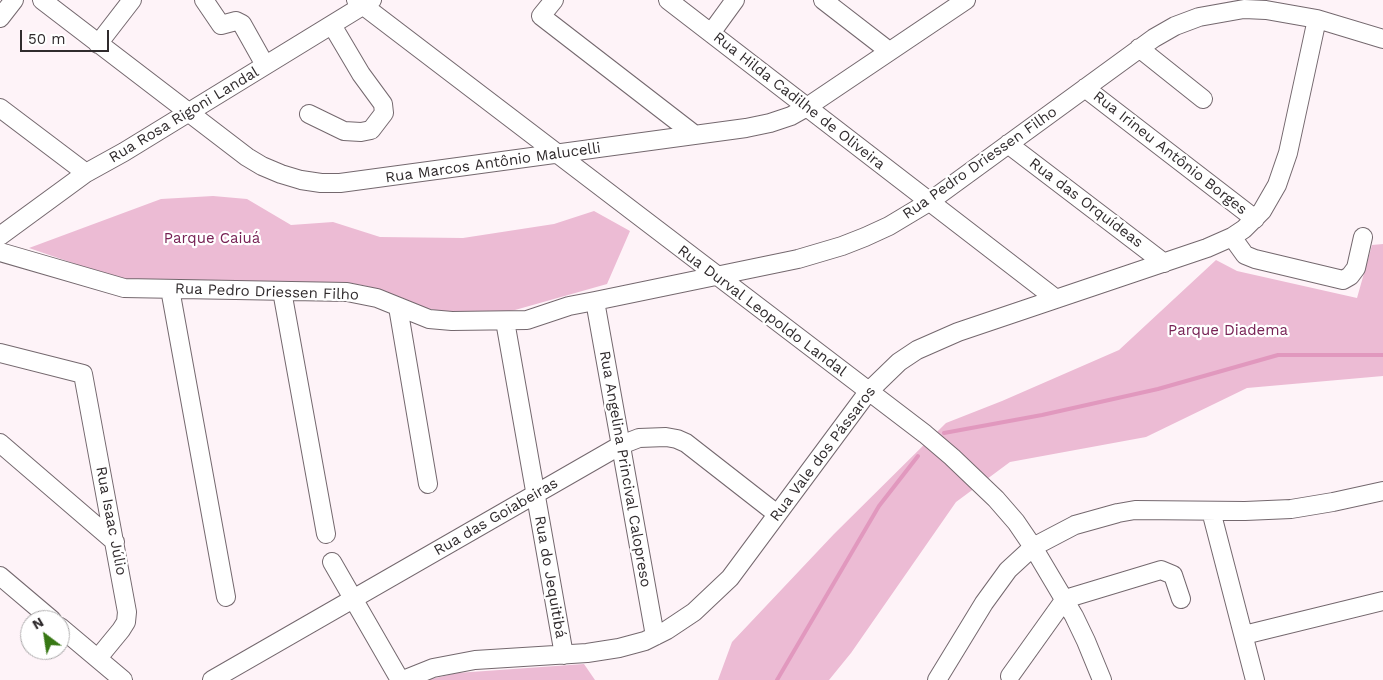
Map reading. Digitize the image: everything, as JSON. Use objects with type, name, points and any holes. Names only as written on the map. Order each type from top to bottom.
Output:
[{"type":"street","points":[[0,18],[14,0]]},
{"type":"street","name":"Rua Marcos Antônio Malucelli","points":[[42,0],[248,157],[262,166],[281,174],[321,183],[358,182],[770,123],[791,116],[807,107],[966,0]]},
{"type":"street","points":[[98,44],[132,0]]},
{"type":"street","points":[[204,0],[221,25],[236,21],[242,24],[266,65]]},
{"type":"street","points":[[554,0],[541,16],[695,135]]},
{"type":"street","name":"Rua Hilda Cadilhe de Oliveira","points":[[668,0],[1056,299]]},
{"type":"street","points":[[711,33],[736,0]]},
{"type":"street","points":[[823,0],[889,52]]},
{"type":"street","name":"Rua Rosa Rigoni Landal","points":[[0,236],[86,173],[332,25],[364,2]]},
{"type":"street","name":"Rua Durval Leopoldo Landal","points":[[364,2],[558,154],[925,434],[975,478],[1016,522],[1033,547],[1065,599],[1086,640],[1102,680]]},
{"type":"street","name":"Rua Pedro Driessen Filho","points":[[0,252],[114,286],[134,289],[355,293],[377,298],[429,319],[505,321],[533,319],[569,306],[798,259],[842,246],[888,226],[930,202],[1139,48],[1175,26],[1199,17],[1244,9],[1266,10],[1317,19],[1383,39]]},
{"type":"street","name":"Rua Vale dos Pássaros","points":[[402,680],[433,668],[451,664],[497,658],[564,655],[619,648],[654,636],[694,612],[721,588],[868,392],[899,362],[936,340],[1164,263],[1232,237],[1255,219],[1270,198],[1283,170],[1317,19]]},
{"type":"street","points":[[309,114],[344,131],[361,132],[372,130],[384,113],[383,104],[361,74],[332,25]]},
{"type":"street","points":[[1139,48],[1203,99]]},
{"type":"street","name":"Rua Irineu Antônio Borges","points":[[1085,88],[1255,219]]},
{"type":"street","points":[[0,108],[86,173]]},
{"type":"street","name":"Rua das Orquídeas","points":[[1008,144],[1164,263]]},
{"type":"street","points":[[1232,237],[1245,255],[1255,259],[1343,280],[1350,276],[1356,268],[1363,237]]},
{"type":"street","points":[[170,289],[226,597]]},
{"type":"street","points":[[282,291],[326,534]]},
{"type":"street","name":"Rua Angelina Princival Calopreso","points":[[595,301],[654,636]]},
{"type":"street","points":[[398,307],[428,484]]},
{"type":"street","name":"Rua do Jequitibá","points":[[505,321],[564,655]]},
{"type":"street","name":"Rua Isaac Júlio","points":[[0,353],[83,374],[127,612],[126,622],[121,630],[98,658]]},
{"type":"street","name":"Rua das Goiabeiras","points":[[212,680],[621,445],[645,437],[678,439],[694,448],[777,514]]},
{"type":"street","points":[[0,443],[115,542]]},
{"type":"street","points":[[937,680],[1008,570],[1033,547],[1075,525],[1118,513],[1149,510],[1291,509],[1383,492]]},
{"type":"street","points":[[1211,511],[1255,680]]},
{"type":"street","points":[[332,562],[402,680]]},
{"type":"street","points":[[1010,676],[1065,599],[1161,570],[1172,574],[1181,598]]},
{"type":"street","points":[[0,576],[40,610]]},
{"type":"street","points":[[1244,635],[1383,602]]},
{"type":"street","points":[[70,635],[123,680]]},
{"type":"green space","name":"Parque Caiuá","points":[[213,196],[247,199],[291,225],[333,222],[380,237],[463,238],[554,224],[594,211],[630,231],[607,284],[504,312],[450,312],[435,310],[367,286],[350,283],[139,282],[119,279],[29,248],[161,199]]},
{"type":"green space","name":"Parque Diadema","points":[[1383,244],[1383,376],[1247,388],[1146,437],[1010,462],[956,502],[851,653],[829,680],[718,680],[732,642],[834,534],[946,423],[1002,401],[1119,350],[1216,260],[1237,271],[1357,298],[1372,245]]},
{"type":"green space","points":[[584,664],[595,680],[427,680],[457,673]]},
{"type":"waterway","points":[[944,433],[1042,415],[1158,389],[1278,355],[1383,355]]},
{"type":"waterway","points":[[777,680],[879,506],[918,456]]}]
